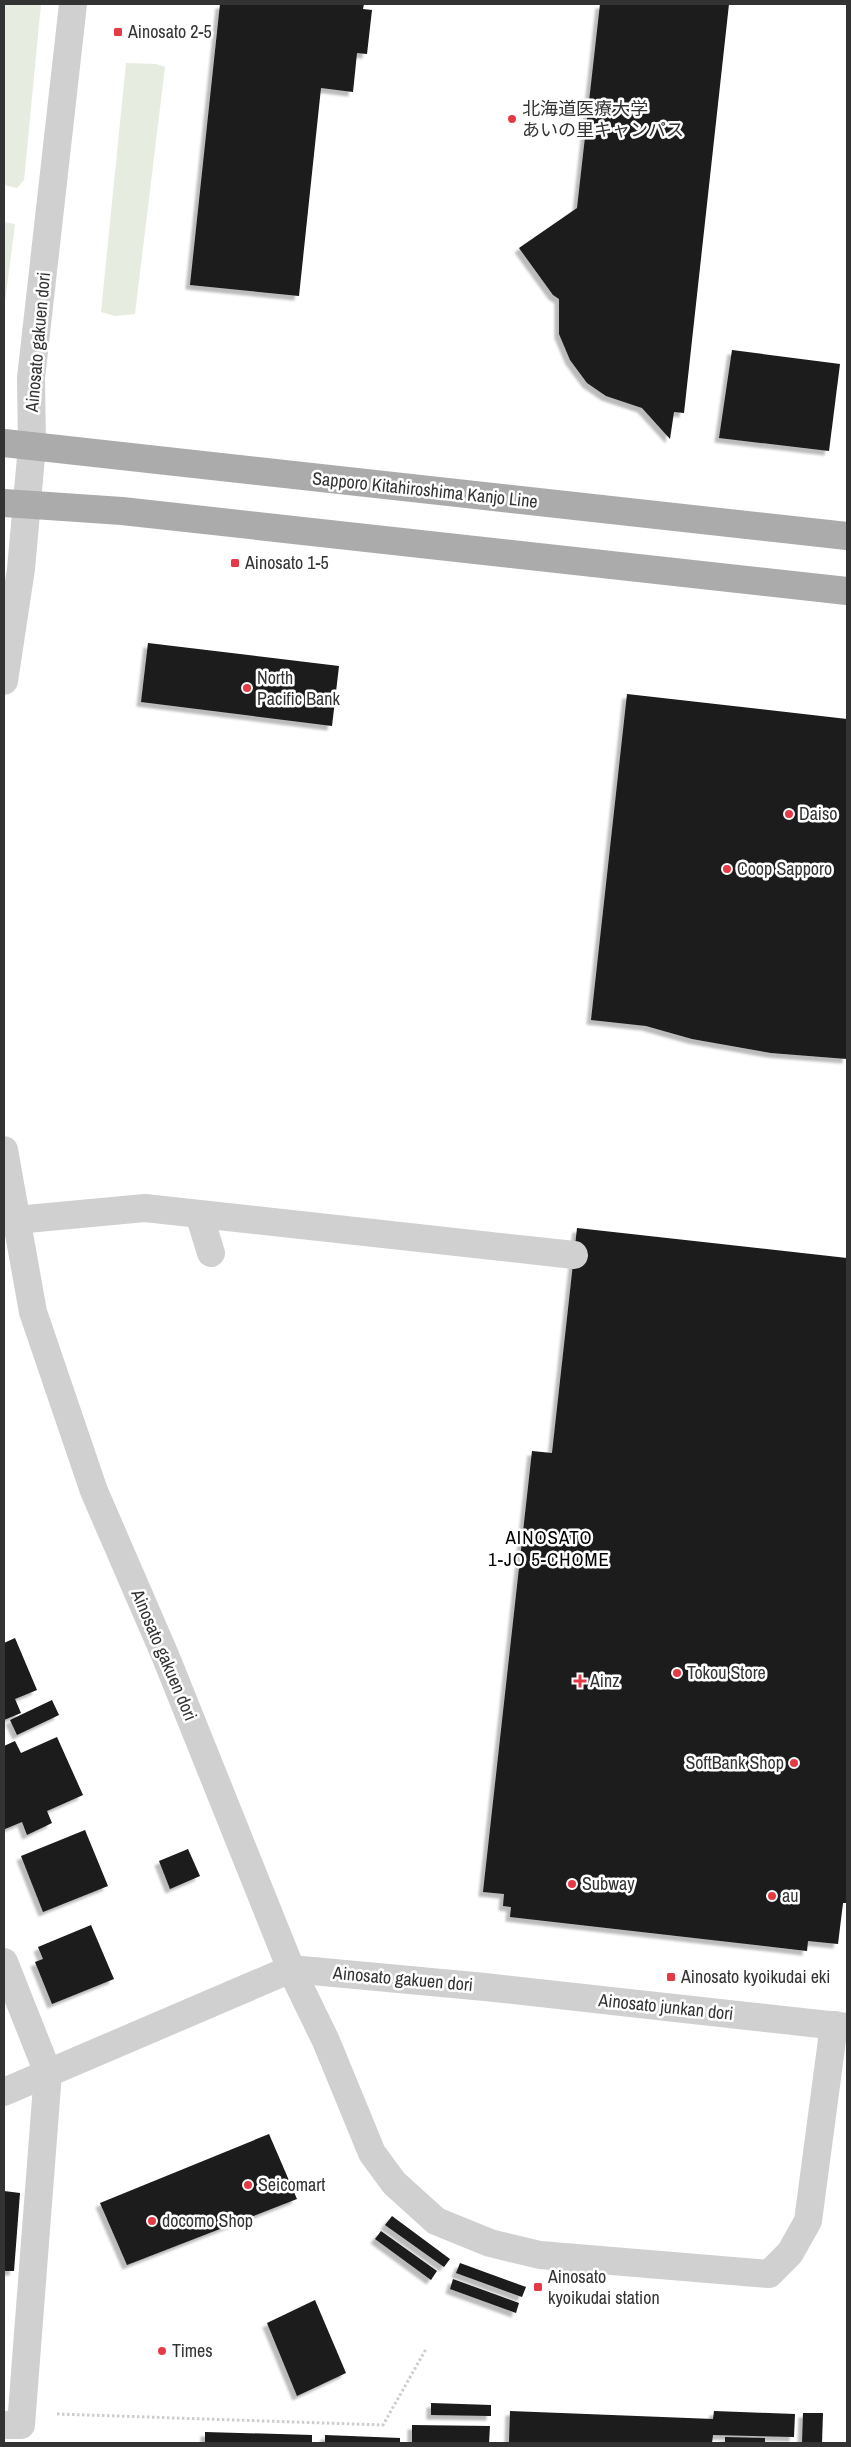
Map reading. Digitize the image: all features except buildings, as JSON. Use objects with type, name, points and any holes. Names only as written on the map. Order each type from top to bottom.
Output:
[{"type":"main road","name":"Sapporo Kitahiroshima Kanjo Line","points":[[4,443],[847,536]]},
{"type":"main road","points":[[14,504],[122,511],[847,591]]},
{"type":"street","name":"Ainosato gakuen dori","points":[[4,681],[20,569],[14,504],[32,446],[31,378],[73,4]]},
{"type":"street","name":"Ainosato gakuen dori","points":[[4,1158],[33,1312],[94,1490],[165,1655],[292,1969],[485,1987]]},
{"type":"street","points":[[16,1220],[144,1208],[574,1255]]},
{"type":"street","points":[[199,1214],[211,1252]]},
{"type":"street","points":[[4,1962],[48,2073],[21,2425],[4,2425]]},
{"type":"street","points":[[4,2092],[292,1969],[326,2041],[372,2153],[394,2183],[436,2221],[490,2243],[540,2255],[769,2274],[790,2253],[808,2221],[841,2026]]},
{"type":"street","name":"Ainosato junkan dori","points":[[485,1987],[841,2026]]},
{"type":"path","points":[[51,2414],[383,2425],[426,2349]]},
{"type":"shaded area","points":[[4,4],[41,4],[24,180],[17,188],[4,185]]},
{"type":"shaded area","points":[[126,63],[156,64],[165,67],[135,314],[115,316],[101,312]]},
{"type":"shaded area","points":[[4,222],[15,224],[5,302],[4,302]]},
{"type":"place","name":"Ainosato 2-5","points":[[118,32]]},
{"type":"place","name":"北海道医療大学 あいの里キャンパス","points":[[512,119]]},
{"type":"place","name":"Ainosato 1-5","points":[[235,563]]},
{"type":"place","name":"North Pacific Bank","points":[[247,688]]},
{"type":"place","name":"Daiso","points":[[789,814]]},
{"type":"place","name":"Coop Sapporo","points":[[727,869]]},
{"type":"place","name":"Tokou Store","points":[[677,1673]]},
{"type":"place","name":"Ainz","points":[[580,1681]]},
{"type":"place","name":"SoftBank Shop","points":[[794,1763]]},
{"type":"place","name":"Subway","points":[[572,1884]]},
{"type":"place","name":"au","points":[[772,1896]]},
{"type":"place","name":"Ainosato kyoikudai eki","points":[[671,1977]]},
{"type":"place","name":"Seicomart","points":[[248,2185]]},
{"type":"place","name":"docomo Shop","points":[[152,2221]]},
{"type":"place","name":"Ainosato kyoikudai station","points":[[538,2287]]},
{"type":"place","name":"Times","points":[[162,2351]]},
{"type":"district","name":"AINOSATO 1-JO 5-CHOME","points":[[549,1548]]}]
